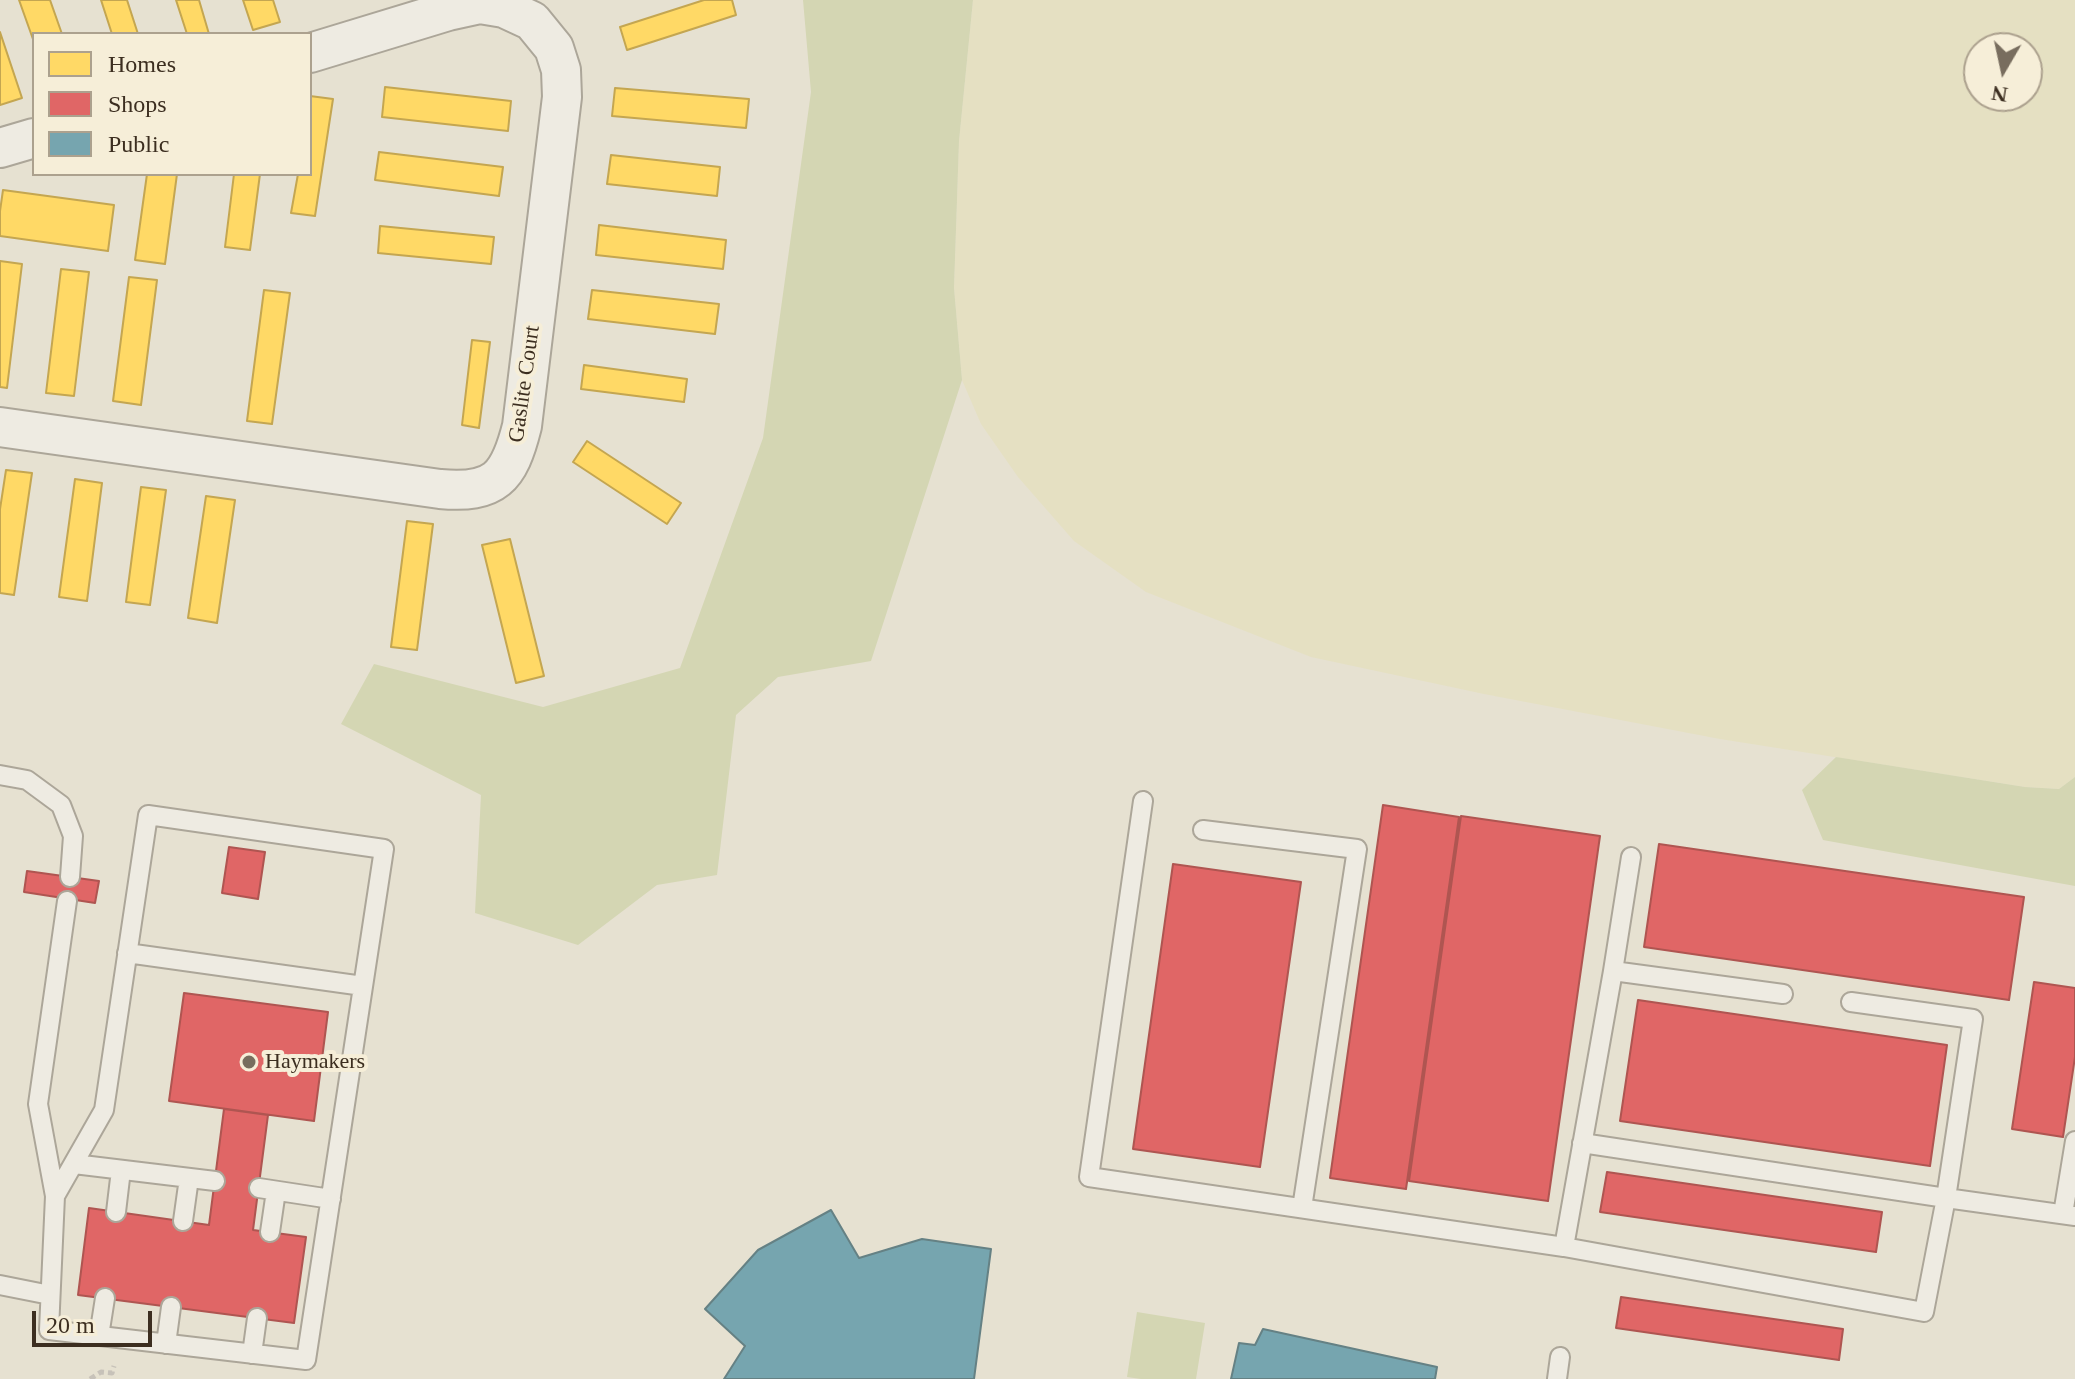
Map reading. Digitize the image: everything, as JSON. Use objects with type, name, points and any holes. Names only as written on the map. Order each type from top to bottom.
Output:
[{"type":"street","name":"Gaslite Court","points":[[0,427],[440,489],[465,491],[483,487],[502,476],[515,453],[522,426],[562,97],[561,70],[554,48],[532,21],[504,8],[480,4],[312,52]]},
{"type":"street","points":[[0,148],[32,139]]},
{"type":"lane","points":[[0,775],[27,780],[61,805],[73,836],[70,877]]},
{"type":"lane","points":[[1143,801],[1089,1177],[1564,1247],[1924,1312],[1946,1198],[1973,1019],[1851,1002]]},
{"type":"lane","points":[[55,1196],[104,1110],[148,815],[384,849],[306,1360],[49,1330],[55,1196],[38,1104],[67,901]]},
{"type":"lane","points":[[1203,830],[1357,849],[1302,1208]]},
{"type":"lane","points":[[1564,1247],[1631,857]]},
{"type":"lane","points":[[127,953],[363,986]]},
{"type":"lane","points":[[1613,971],[1783,994]]},
{"type":"lane","points":[[1582,1143],[2069,1215],[2075,1141]]},
{"type":"lane","points":[[74,1164],[215,1181]]},
{"type":"lane","points":[[116,1212],[121,1170]]},
{"type":"lane","points":[[183,1221],[189,1178]]},
{"type":"lane","points":[[270,1232],[267,1190],[331,1199]]},
{"type":"lane","points":[[0,1285],[50,1295]]},
{"type":"lane","points":[[99,1336],[105,1298]]},
{"type":"lane","points":[[166,1344],[171,1307]]},
{"type":"lane","points":[[252,1354],[257,1318]]},
{"type":"lane","points":[[1557,1379],[1560,1357]]},
{"type":"path","points":[[90,1379],[101,1372],[112,1373],[114,1366]]},
{"type":"shaded area","points":[[973,0],[2075,0],[2075,777],[2059,789],[2025,787],[1720,739],[1484,694],[1311,657],[1146,592],[1074,541],[1018,477],[981,424],[962,380],[954,288],[959,141]]},
{"type":"green space","points":[[803,0],[973,0],[959,141],[954,288],[962,380],[871,661],[778,677],[736,715],[717,875],[657,885],[578,945],[475,913],[481,795],[341,724],[374,664],[543,707],[680,668],[763,438],[811,92]]},
{"type":"green space","points":[[1836,757],[2025,787],[2059,789],[2075,777],[2075,886],[1823,840],[1802,790]]},
{"type":"green space","points":[[1137,1312],[1205,1323],[1196,1379],[1127,1377]]},
{"type":"building: Homes","points":[[19,0],[50,0],[61,32],[32,32],[32,36]]},
{"type":"building: Homes","points":[[101,0],[127,0],[137,32],[111,32]]},
{"type":"building: Homes","points":[[176,0],[199,0],[208,32],[186,32]]},
{"type":"building: Homes","points":[[243,0],[273,0],[280,22],[253,30]]},
{"type":"building: Homes","points":[[704,0],[732,0],[736,15],[627,50],[620,27]]},
{"type":"building: Homes","points":[[0,32],[22,98],[0,105]]},
{"type":"building: Homes","points":[[385,87],[511,101],[508,131],[382,117]]},
{"type":"building: Homes","points":[[615,88],[749,99],[746,128],[612,116]]},
{"type":"building: Homes","points":[[312,96],[333,99],[315,216],[291,213],[298,176],[312,176]]},
{"type":"building: Homes","points":[[379,152],[503,167],[499,196],[375,180]]},
{"type":"building: Homes","points":[[611,155],[720,167],[717,196],[607,184]]},
{"type":"building: Homes","points":[[147,176],[177,176],[165,264],[135,260]]},
{"type":"building: Homes","points":[[234,176],[260,176],[250,250],[225,247]]},
{"type":"building: Homes","points":[[3,190],[114,205],[108,251],[0,236]]},
{"type":"building: Homes","points":[[599,225],[726,240],[723,269],[596,255]]},
{"type":"building: Homes","points":[[380,226],[494,237],[491,264],[378,253]]},
{"type":"building: Homes","points":[[0,261],[22,264],[7,388],[0,387]]},
{"type":"building: Homes","points":[[61,269],[89,272],[74,396],[46,393]]},
{"type":"building: Homes","points":[[129,277],[157,280],[141,405],[113,401]]},
{"type":"building: Homes","points":[[264,290],[290,293],[272,424],[247,421]]},
{"type":"building: Homes","points":[[592,290],[719,304],[715,334],[588,319]]},
{"type":"building: Homes","points":[[472,340],[490,342],[479,428],[462,425]]},
{"type":"building: Homes","points":[[584,365],[687,379],[684,402],[581,389]]},
{"type":"building: Homes","points":[[587,441],[681,503],[667,524],[573,462]]},
{"type":"building: Homes","points":[[6,470],[32,473],[14,595],[0,593],[0,509]]},
{"type":"building: Homes","points":[[75,479],[102,483],[87,601],[59,597]]},
{"type":"building: Homes","points":[[141,487],[166,490],[150,605],[126,602]]},
{"type":"building: Homes","points":[[206,496],[235,500],[217,623],[188,618]]},
{"type":"building: Homes","points":[[407,521],[433,524],[417,650],[391,647]]},
{"type":"building: Homes","points":[[510,539],[544,676],[516,683],[482,545]]},
{"type":"building: Shops","points":[[1383,805],[1459,817],[1406,1189],[1330,1178]]},
{"type":"building: Shops","points":[[1461,816],[1600,836],[1548,1201],[1409,1181]]},
{"type":"building: Shops","points":[[1659,844],[2024,897],[2009,1000],[1644,947]]},
{"type":"building: Shops","points":[[229,847],[265,852],[258,899],[222,893]]},
{"type":"building: Shops","points":[[1173,864],[1301,882],[1260,1167],[1133,1149]]},
{"type":"building: Shops","points":[[27,871],[99,881],[95,903],[24,892]]},
{"type":"building: Shops","points":[[2034,982],[2075,988],[2075,1057],[2063,1137],[2012,1129]]},
{"type":"building: Shops","points":[[184,993],[328,1012],[314,1121],[169,1101]]},
{"type":"building: Shops","points":[[1638,1000],[1947,1045],[1930,1166],[1620,1121]]},
{"type":"building: Shops","points":[[224,1109],[268,1115],[253,1230],[306,1237],[294,1323],[78,1295],[89,1208],[209,1225]]},
{"type":"building: Shops","points":[[1607,1172],[1882,1212],[1876,1252],[1600,1212]]},
{"type":"building: Shops","points":[[1621,1297],[1843,1329],[1839,1360],[1616,1328]]},
{"type":"building: Public","points":[[831,1210],[859,1258],[922,1239],[991,1249],[974,1379],[724,1379],[745,1346],[705,1309],[758,1250]]},
{"type":"building: Public","points":[[1263,1329],[1437,1367],[1435,1379],[1231,1379],[1239,1343],[1255,1345]]},
{"type":"place","name":"Haymakers","points":[[249,1062]]}]
